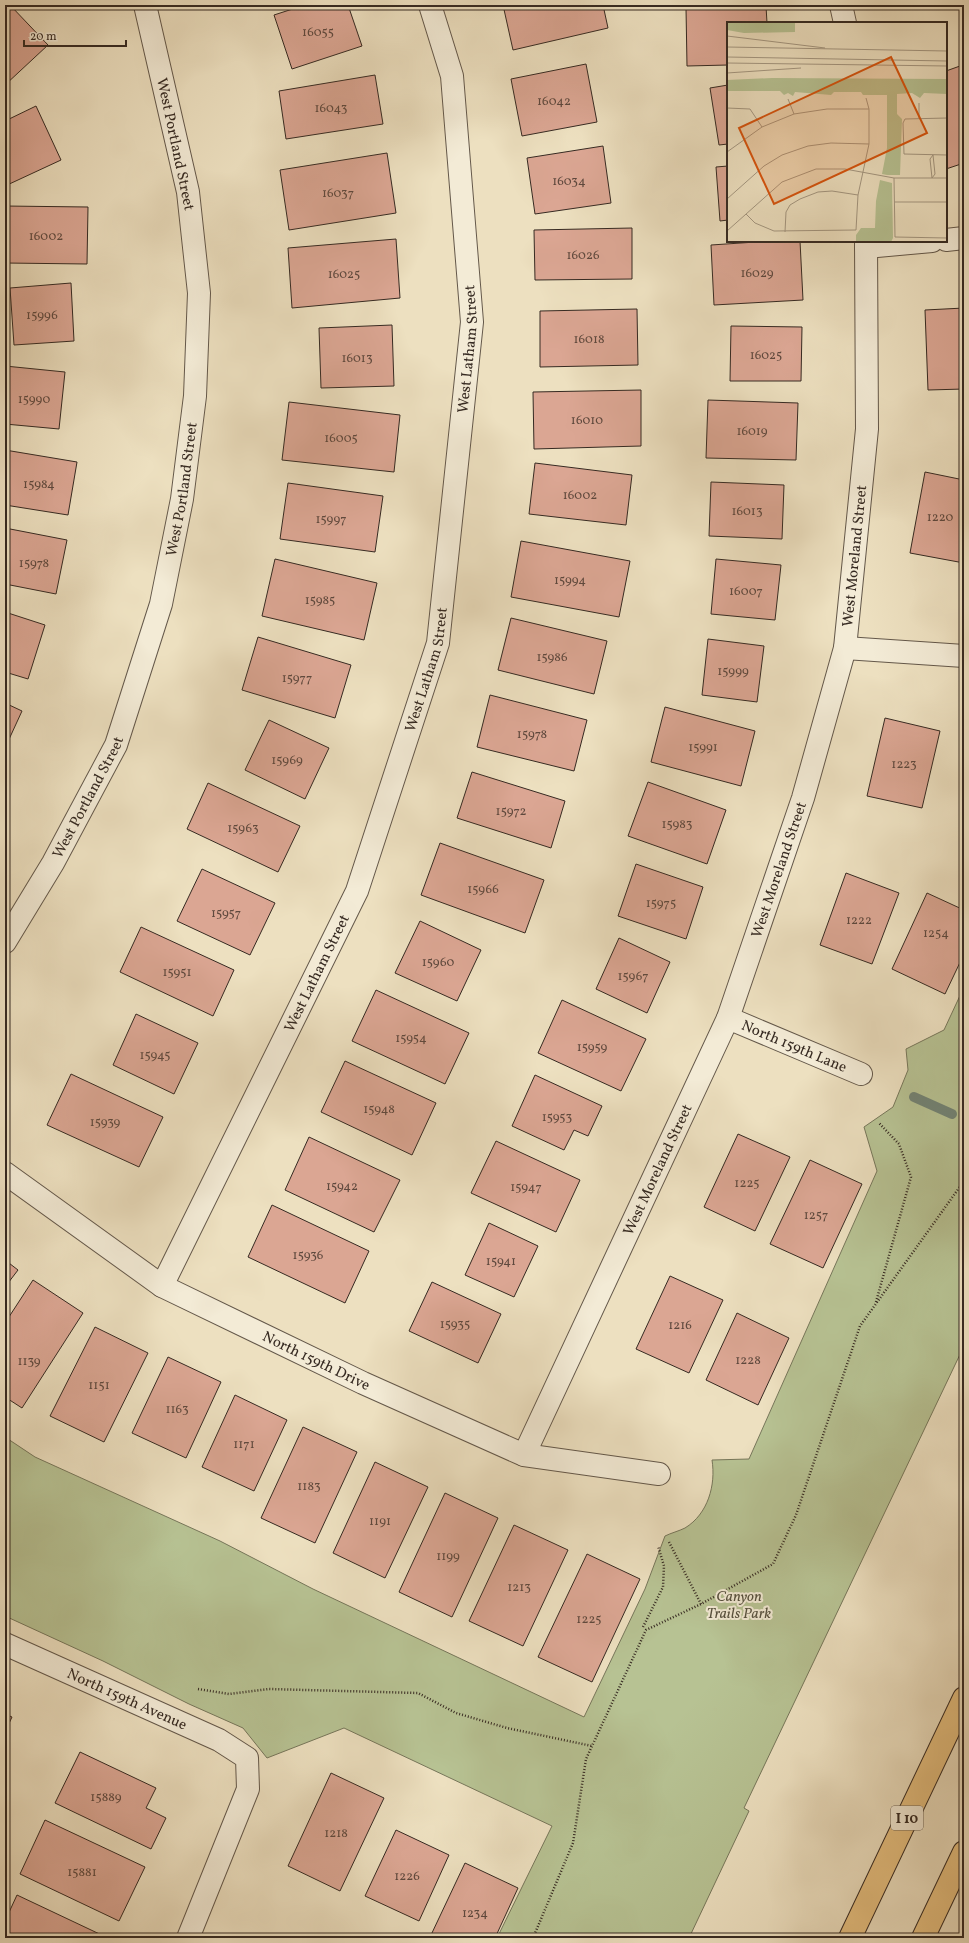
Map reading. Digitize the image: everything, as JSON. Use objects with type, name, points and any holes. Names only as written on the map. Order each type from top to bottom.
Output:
[{"type":"highway","name":"I 10","points":[[850,1938],[964,1698]]},
{"type":"highway","points":[[923,1938],[964,1852]]},
{"type":"street","name":"West Portland Street","points":[[5,942],[53,863],[116,745],[161,604],[182,499],[195,396],[199,293],[188,192],[144,5]]},
{"type":"street","name":"West Latham Street","points":[[162,1286],[357,891],[438,643],[472,322],[452,76],[430,5]]},
{"type":"street","points":[[841,5],[845,22]]},
{"type":"street","points":[[947,240],[964,238]]},
{"type":"street","points":[[866,244],[910,242]]},
{"type":"street","name":"West Moreland Street","points":[[524,1455],[728,1018],[803,798],[845,648],[867,430],[866,244]]},
{"type":"street","points":[[845,648],[964,656]]},
{"type":"street","name":"North 159th Lane","points":[[728,1018],[861,1074]]},
{"type":"street","name":"North 159th Drive","points":[[5,1174],[162,1286],[362,1383],[524,1455],[659,1474]]},
{"type":"street","name":"North 159th Avenue","points":[[5,1644],[218,1740],[247,1758],[248,1789],[194,1936]]},
{"type":"path","points":[[875,1304],[911,1177],[899,1144],[879,1122]]},
{"type":"path","points":[[533,1938],[573,1843],[586,1759],[646,1630],[701,1604],[773,1564],[796,1515],[860,1326],[964,1181]]},
{"type":"path","points":[[669,1542],[701,1604]]},
{"type":"path","points":[[643,1627],[663,1587],[664,1566],[658,1546]]},
{"type":"path","points":[[198,1689],[229,1694],[269,1689],[418,1693],[456,1713],[507,1728],[592,1746]]},
{"type":"green space","name":"Canyon Trails Park","points":[[964,987],[964,1346],[744,1808],[749,1811],[689,1938],[497,1938],[552,1826],[344,1728],[267,1758],[243,1728],[189,1704],[103,1661],[5,1616],[5,1437],[35,1457],[220,1541],[313,1589],[584,1717],[645,1589],[665,1536],[685,1528],[693,1522],[705,1507],[709,1498],[713,1479],[712,1460],[749,1459],[877,1171],[864,1127],[893,1107],[908,1070],[906,1049],[944,1030]]},
{"type":"building","points":[[6,5],[10,5],[48,45],[5,85]]},
{"type":"building","points":[[305,5],[348,5],[362,46],[292,69],[274,15]]},
{"type":"building","points":[[503,5],[603,5],[608,28],[513,50]]},
{"type":"building","points":[[766,6],[767,22],[727,22],[727,65],[687,66],[686,8]]},
{"type":"building","points":[[586,64],[597,122],[522,136],[511,79]]},
{"type":"building","points":[[960,66],[964,79],[964,163],[947,169],[947,71]]},
{"type":"building","points":[[375,75],[383,124],[286,139],[279,91]]},
{"type":"building","points":[[727,85],[727,144],[719,145],[710,88]]},
{"type":"building","points":[[36,106],[61,160],[5,186],[5,121]]},
{"type":"building","points":[[603,146],[611,203],[535,214],[527,158]]},
{"type":"building","points":[[387,153],[396,213],[289,230],[280,170]]},
{"type":"building","points":[[727,166],[727,220],[720,221],[716,167]]},
{"type":"building","points":[[5,206],[88,207],[87,264],[5,263]]},
{"type":"building","points":[[632,228],[632,279],[535,280],[534,230]]},
{"type":"building","points":[[396,239],[400,298],[292,308],[288,248]]},
{"type":"building","points":[[756,242],[800,242],[803,300],[714,305],[711,245]]},
{"type":"building","points":[[71,283],[74,341],[14,345],[10,288]]},
{"type":"building","points":[[964,308],[964,389],[928,390],[925,310]]},
{"type":"building","points":[[637,309],[638,365],[540,367],[540,311]]},
{"type":"building","points":[[392,325],[394,386],[321,388],[319,328]]},
{"type":"building","points":[[731,326],[802,327],[801,381],[730,381]]},
{"type":"building","points":[[5,366],[65,372],[59,429],[5,424]]},
{"type":"building","points":[[641,390],[641,446],[534,449],[533,392]]},
{"type":"building","points":[[708,400],[798,403],[796,460],[706,458]]},
{"type":"building","points":[[289,402],[400,415],[394,472],[282,460]]},
{"type":"building","points":[[5,450],[77,462],[68,515],[5,505]]},
{"type":"building","points":[[535,463],[632,475],[626,525],[529,514]]},
{"type":"building","points":[[925,472],[964,480],[964,563],[910,553]]},
{"type":"building","points":[[711,482],[784,485],[782,539],[709,536]]},
{"type":"building","points":[[288,483],[383,496],[375,552],[280,539]]},
{"type":"building","points":[[5,528],[67,540],[56,594],[5,584]]},
{"type":"building","points":[[521,541],[630,561],[619,617],[511,597]]},
{"type":"building","points":[[275,559],[377,583],[364,640],[262,616]]},
{"type":"building","points":[[716,559],[781,565],[775,620],[711,614]]},
{"type":"building","points":[[5,612],[45,625],[28,679],[5,672]]},
{"type":"building","points":[[511,618],[607,641],[594,694],[498,670]]},
{"type":"building","points":[[258,637],[351,665],[335,718],[242,690]]},
{"type":"building","points":[[708,639],[764,646],[757,702],[702,695]]},
{"type":"building","points":[[490,695],[587,720],[574,771],[477,747]]},
{"type":"building","points":[[5,703],[22,711],[5,748]]},
{"type":"building","points":[[665,707],[755,731],[741,786],[651,762]]},
{"type":"building","points":[[885,718],[940,731],[922,808],[867,796]]},
{"type":"building","points":[[269,720],[329,748],[305,799],[245,770]]},
{"type":"building","points":[[472,772],[565,801],[551,848],[457,818]]},
{"type":"building","points":[[648,782],[726,810],[707,864],[628,836]]},
{"type":"building","points":[[208,783],[300,826],[278,872],[187,829]]},
{"type":"building","points":[[440,843],[544,880],[525,933],[421,895]]},
{"type":"building","points":[[636,864],[703,887],[686,939],[618,916]]},
{"type":"building","points":[[202,869],[275,903],[250,955],[177,921]]},
{"type":"building","points":[[846,873],[899,893],[872,964],[820,945]]},
{"type":"building","points":[[927,893],[964,910],[964,954],[945,994],[892,969]]},
{"type":"building","points":[[420,921],[481,950],[457,1001],[395,973]]},
{"type":"building","points":[[141,927],[234,970],[213,1016],[120,972]]},
{"type":"building","points":[[619,938],[670,962],[647,1013],[596,989]]},
{"type":"building","points":[[376,990],[469,1033],[445,1084],[352,1041]]},
{"type":"building","points":[[562,1000],[646,1039],[621,1091],[538,1053]]},
{"type":"building","points":[[136,1014],[198,1043],[174,1094],[113,1065]]},
{"type":"building","points":[[345,1061],[436,1103],[412,1155],[321,1112]]},
{"type":"building","points":[[71,1074],[163,1117],[139,1167],[47,1125]]},
{"type":"building","points":[[535,1075],[602,1106],[588,1136],[574,1130],[564,1150],[512,1126]]},
{"type":"building","points":[[738,1134],[790,1157],[755,1231],[704,1207]]},
{"type":"building","points":[[309,1137],[400,1180],[374,1232],[285,1190]]},
{"type":"building","points":[[496,1141],[580,1180],[556,1232],[471,1193]]},
{"type":"building","points":[[810,1160],[862,1184],[823,1268],[770,1244]]},
{"type":"building","points":[[272,1205],[369,1251],[345,1303],[248,1257]]},
{"type":"building","points":[[489,1223],[538,1246],[514,1297],[465,1275]]},
{"type":"building","points":[[5,1260],[18,1270],[5,1287]]},
{"type":"building","points":[[670,1276],[723,1300],[689,1373],[636,1349]]},
{"type":"building","points":[[33,1280],[83,1313],[22,1408],[5,1397],[5,1323]]},
{"type":"building","points":[[432,1282],[501,1314],[478,1363],[409,1331]]},
{"type":"building","points":[[737,1313],[789,1338],[758,1405],[706,1380]]},
{"type":"building","points":[[95,1327],[148,1353],[104,1442],[50,1416]]},
{"type":"building","points":[[168,1357],[221,1382],[186,1458],[132,1433]]},
{"type":"building","points":[[235,1395],[287,1420],[254,1491],[202,1467]]},
{"type":"building","points":[[303,1427],[357,1452],[315,1543],[261,1518]]},
{"type":"building","points":[[375,1462],[428,1487],[385,1578],[333,1553]]},
{"type":"building","points":[[445,1493],[498,1518],[452,1617],[399,1592]]},
{"type":"building","points":[[514,1525],[568,1550],[523,1646],[469,1621]]},
{"type":"building","points":[[587,1554],[640,1579],[592,1682],[538,1657]]},
{"type":"building","points":[[5,1714],[12,1717],[5,1732]]},
{"type":"building","points":[[80,1752],[156,1788],[146,1808],[166,1818],[151,1849],[55,1803]]},
{"type":"building","points":[[331,1773],[384,1798],[340,1891],[288,1866]]},
{"type":"building","points":[[45,1820],[145,1867],[119,1921],[20,1874]]},
{"type":"building","points":[[396,1830],[449,1855],[419,1921],[365,1896]]},
{"type":"building","points":[[465,1863],[518,1888],[495,1938],[438,1938],[431,1935]]},
{"type":"building","points":[[17,1895],[108,1938],[5,1938],[5,1921]]},
{"type":"waterway","points":[[914,1097],[952,1114]]}]
